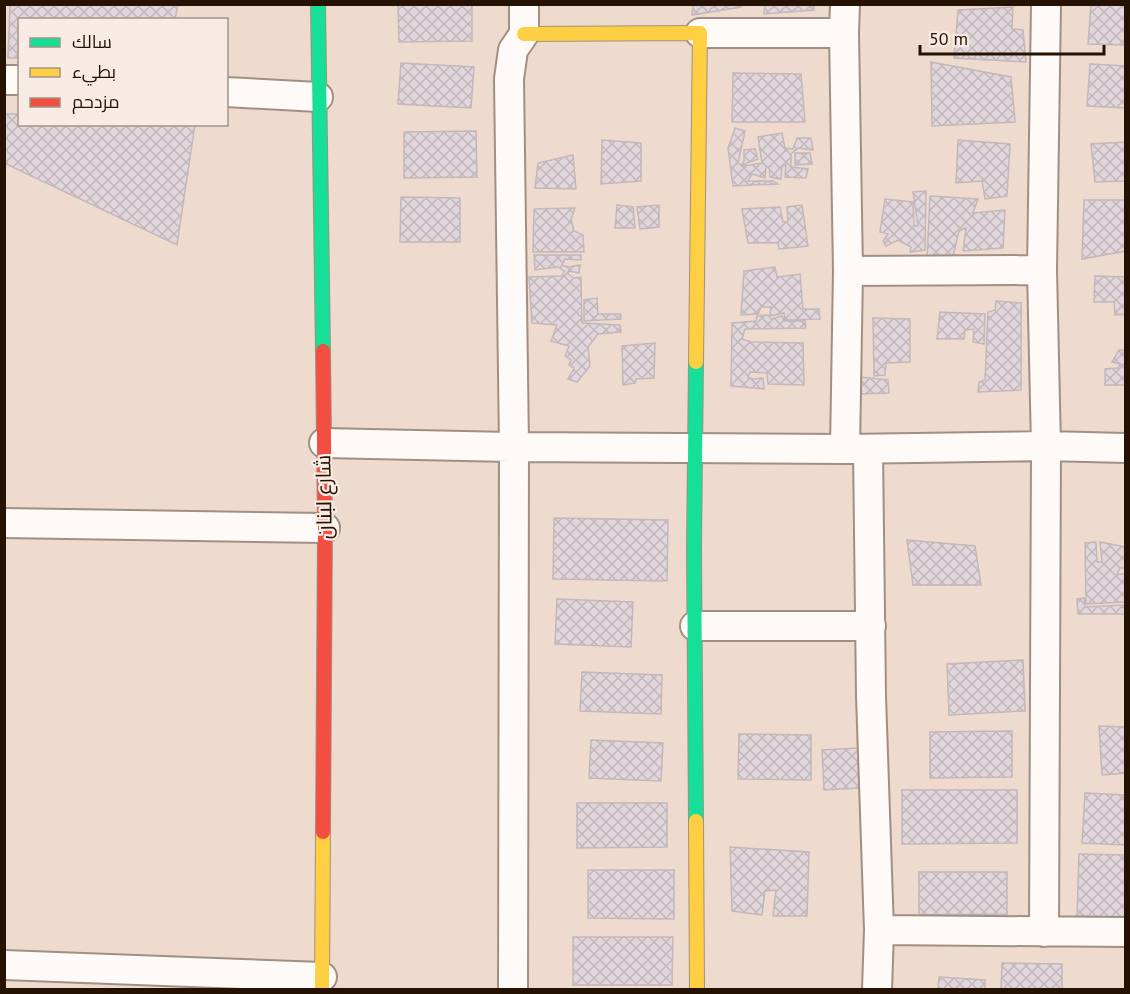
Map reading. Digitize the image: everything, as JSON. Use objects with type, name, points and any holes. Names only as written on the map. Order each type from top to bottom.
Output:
[{"type":"street","name":"شارع لبنان","points":[[318,4],[325,528],[322,983]]},
{"type":"street","points":[[513,990],[514,447],[509,79],[513,50],[524,34],[524,4]]},
{"type":"street","points":[[845,4],[848,271],[857,449],[871,626],[879,930],[877,990]]},
{"type":"street","points":[[1044,932],[1046,446],[1042,270],[1046,4]]},
{"type":"street","points":[[697,990],[694,626],[700,33]]},
{"type":"street","points":[[524,34],[844,33]]},
{"type":"street","points":[[228,92],[318,97]]},
{"type":"street","points":[[848,271],[1042,270]]},
{"type":"street","points":[[324,443],[514,447],[857,449],[1046,446],[1125,448]]},
{"type":"street","points":[[4,524],[325,528]]},
{"type":"street","points":[[694,626],[871,626]]},
{"type":"street","points":[[879,930],[1125,932]]},
{"type":"street","points":[[4,965],[322,983]]},
{"type":"building","points":[[10,4],[178,4],[175,18],[18,18],[18,58],[8,58]]},
{"type":"building","points":[[398,4],[472,4],[472,41],[399,42]]},
{"type":"building","points":[[693,4],[741,4],[741,7],[692,15]]},
{"type":"building","points":[[765,4],[814,4],[814,10],[764,14]]},
{"type":"building","points":[[1091,4],[1126,4],[1126,45],[1088,44]]},
{"type":"building","points":[[1013,7],[1012,29],[1023,30],[1026,62],[954,58],[958,10]]},
{"type":"building","points":[[931,62],[1011,77],[1015,122],[932,126]]},
{"type":"building","points":[[401,63],[474,67],[471,108],[398,104]]},
{"type":"building","points":[[1090,64],[1126,66],[1126,108],[1087,106]]},
{"type":"building","points":[[733,73],[801,74],[805,122],[732,122]]},
{"type":"building","points":[[4,114],[18,114],[18,126],[195,126],[177,245],[4,163]]},
{"type":"building","points":[[735,128],[745,131],[738,163],[744,166],[762,163],[758,137],[782,133],[785,148],[793,149],[797,138],[811,138],[813,150],[798,148],[791,154],[791,167],[808,169],[806,178],[785,177],[786,165],[782,166],[781,179],[770,177],[769,167],[766,167],[765,178],[752,174],[748,181],[773,181],[778,184],[733,186],[728,148]]},
{"type":"building","points":[[476,131],[477,177],[404,178],[404,132]]},
{"type":"building","points":[[602,140],[641,143],[641,181],[601,184]]},
{"type":"building","points":[[958,140],[1010,144],[1007,196],[985,199],[982,181],[956,183]]},
{"type":"building","points":[[1126,142],[1126,181],[1095,182],[1091,144]]},
{"type":"building","points":[[755,149],[758,159],[742,165],[744,150]]},
{"type":"building","points":[[795,153],[810,153],[812,164],[795,165]]},
{"type":"building","points":[[573,155],[576,189],[535,188],[538,163]]},
{"type":"building","points":[[926,191],[925,250],[910,252],[911,247],[898,240],[886,246],[883,241],[888,234],[880,232],[885,199],[913,202],[914,226],[918,226],[913,192]]},
{"type":"building","points":[[930,196],[978,199],[973,213],[1005,210],[1003,248],[963,251],[966,228],[959,231],[953,256],[927,258]]},
{"type":"building","points":[[401,197],[460,198],[460,242],[400,242]]},
{"type":"building","points":[[1084,200],[1126,200],[1126,251],[1082,259]]},
{"type":"building","points":[[617,205],[633,207],[635,228],[615,228]]},
{"type":"building","points":[[659,205],[659,227],[640,229],[637,207]]},
{"type":"building","points":[[802,205],[808,246],[779,249],[778,243],[748,243],[742,209],[780,207],[783,222],[788,222],[787,207]]},
{"type":"building","points":[[575,208],[571,219],[574,231],[583,235],[584,252],[533,252],[534,209]]},
{"type":"building","points":[[534,255],[581,255],[581,260],[565,259],[562,265],[568,267],[580,265],[579,273],[569,271],[568,274],[574,278],[581,277],[582,323],[620,325],[621,332],[598,334],[588,347],[590,366],[577,382],[568,379],[574,368],[569,365],[571,360],[565,356],[569,346],[551,341],[557,325],[532,323],[529,277],[562,276],[564,271],[558,267],[535,270]]},
{"type":"building","points":[[775,267],[777,277],[800,274],[803,309],[819,309],[820,319],[785,320],[784,313],[770,316],[771,307],[761,307],[758,314],[741,315],[744,271]]},
{"type":"building","points":[[1095,276],[1126,277],[1126,314],[1115,315],[1114,302],[1094,302]]},
{"type":"building","points":[[597,298],[598,314],[621,314],[621,319],[584,321],[584,300]]},
{"type":"building","points":[[996,301],[1021,303],[1021,390],[978,392],[979,382],[985,380],[988,312],[995,310]]},
{"type":"building","points":[[940,312],[985,314],[984,344],[973,342],[974,329],[965,330],[964,339],[937,339]]},
{"type":"building","points":[[768,315],[771,319],[782,316],[784,321],[805,321],[806,328],[745,329],[742,339],[751,342],[803,343],[804,385],[768,384],[767,373],[750,372],[748,377],[763,378],[764,389],[731,386],[732,323],[756,321],[757,316]]},
{"type":"building","points":[[873,318],[910,319],[910,362],[886,363],[885,375],[874,376]]},
{"type":"building","points":[[655,343],[654,378],[636,379],[635,383],[623,385],[622,346]]},
{"type":"building","points":[[1119,350],[1126,350],[1126,385],[1105,385],[1105,369],[1118,368],[1120,364],[1112,362]]},
{"type":"building","points":[[860,377],[888,380],[889,393],[860,394]]},
{"type":"building","points":[[554,518],[668,520],[667,581],[553,579]]},
{"type":"building","points":[[907,540],[975,546],[981,585],[913,585]]},
{"type":"building","points":[[1096,542],[1097,562],[1102,562],[1100,542],[1126,547],[1126,568],[1120,568],[1117,574],[1126,574],[1126,602],[1086,604],[1085,543]]},
{"type":"building","points":[[1084,598],[1085,607],[1126,605],[1126,614],[1078,614],[1077,599]]},
{"type":"building","points":[[557,599],[633,602],[631,647],[555,644]]},
{"type":"building","points":[[1023,660],[1025,711],[949,715],[947,664]]},
{"type":"building","points":[[582,672],[662,675],[661,714],[580,711]]},
{"type":"building","points":[[1099,726],[1126,727],[1126,773],[1102,775]]},
{"type":"building","points":[[1012,731],[1012,777],[930,778],[930,732]]},
{"type":"building","points":[[739,734],[811,735],[811,780],[738,779]]},
{"type":"building","points":[[591,740],[663,743],[661,781],[589,778]]},
{"type":"building","points":[[859,748],[860,788],[824,790],[822,750]]},
{"type":"building","points":[[902,790],[1017,790],[1017,843],[902,844]]},
{"type":"building","points":[[1085,793],[1126,795],[1126,845],[1082,843]]},
{"type":"building","points":[[577,803],[667,803],[667,847],[577,848]]},
{"type":"building","points":[[730,847],[809,852],[807,916],[773,916],[776,890],[765,891],[762,915],[732,911]]},
{"type":"building","points":[[1079,854],[1126,855],[1126,918],[1077,916]]},
{"type":"building","points":[[588,870],[674,870],[674,919],[588,918]]},
{"type":"building","points":[[919,872],[1007,872],[1007,914],[919,915]]},
{"type":"building","points":[[573,937],[673,937],[672,985],[573,985]]},
{"type":"building","points":[[1002,963],[1062,964],[1062,990],[1001,990]]},
{"type":"building","points":[[939,977],[985,980],[985,990],[938,990]]},
{"type":"traffic: fast","points":[[318,4],[323,351]]},
{"type":"traffic: fast","points":[[696,362],[694,549],[696,821]]},
{"type":"traffic: slow","points":[[524,34],[700,33],[696,362]]},
{"type":"traffic: slow","points":[[696,821],[697,990]]},
{"type":"traffic: slow","points":[[322,990],[323,832]]},
{"type":"traffic: jam","points":[[323,351],[325,528],[323,832]]}]
